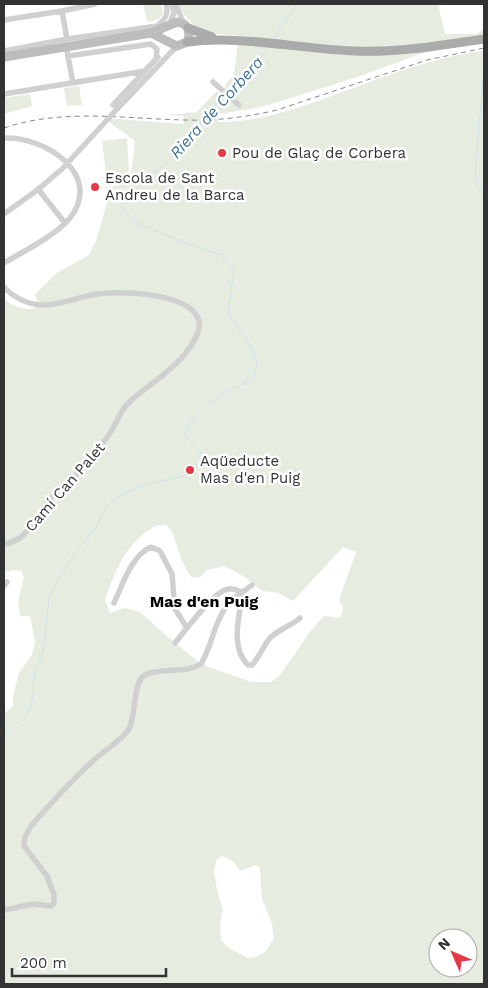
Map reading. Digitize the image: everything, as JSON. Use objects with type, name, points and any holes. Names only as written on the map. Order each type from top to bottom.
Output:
[{"type":"main road","points":[[4,57],[151,33],[177,22],[201,34],[220,39],[354,51],[380,51],[484,38]]},
{"type":"main road","points":[[186,26],[189,36],[186,42]]},
{"type":"main road","points":[[168,27],[166,34],[171,43]]},
{"type":"main road","points":[[151,33],[171,43],[220,39]]},
{"type":"street","points":[[4,20],[95,4]]},
{"type":"street","points":[[67,47],[157,26],[166,16],[166,4]]},
{"type":"street","points":[[174,4],[186,26]]},
{"type":"street","points":[[168,27],[174,13],[174,4]]},
{"type":"street","points":[[62,11],[73,83]]},
{"type":"street","points":[[115,107],[168,55],[171,43]]},
{"type":"street","points":[[4,51],[151,44],[157,49],[156,58],[115,107],[108,119],[67,163],[38,189],[4,214]]},
{"type":"street","points":[[156,58],[168,55]]},
{"type":"street","points":[[4,94],[145,71]]},
{"type":"street","points":[[213,82],[239,105]]},
{"type":"street","points":[[4,138],[31,140],[47,147],[67,163],[76,175],[79,191],[76,206],[65,223],[42,240],[4,263]]},
{"type":"street","points":[[38,189],[65,223]]},
{"type":"street","name":"Camí Can Palet","points":[[4,287],[21,300],[49,305],[104,294],[118,293],[159,297],[189,307],[196,315],[199,326],[191,346],[182,357],[125,407],[111,432],[89,463],[53,496],[35,522],[22,536],[13,542],[4,544]]},
{"type":"street","points":[[114,602],[131,568],[141,553],[151,547],[156,548],[164,556],[172,574],[174,609],[187,628]]},
{"type":"street","points":[[4,910],[33,904],[51,906],[54,903],[54,895],[46,876],[24,846],[25,837],[31,826],[93,761],[125,734],[132,720],[137,688],[141,679],[145,675],[202,664],[213,631],[224,610],[252,585]]},
{"type":"street","points":[[175,643],[221,591],[232,589],[243,593]]},
{"type":"street","points":[[243,593],[238,626],[238,646],[244,660],[248,664],[252,665],[256,661],[257,656],[280,630],[300,618]]},
{"type":"shaded area","points":[[143,4],[160,4],[163,12],[161,17],[147,22]]},
{"type":"shaded area","points":[[178,4],[438,4],[445,34],[477,34],[484,28],[484,42],[423,53],[360,76],[275,103],[219,114],[218,122],[232,122],[273,115],[424,64],[444,58],[484,51],[484,984],[4,984],[4,712],[13,706],[13,696],[19,673],[32,655],[35,641],[30,616],[20,616],[18,601],[24,577],[21,571],[4,571],[4,299],[19,307],[35,308],[37,302],[35,294],[58,272],[89,255],[96,241],[111,188],[131,174],[135,141],[104,118],[184,124],[184,116],[167,115],[197,112],[217,91],[220,94],[226,87],[225,85],[234,74],[239,36],[210,33],[190,22]],"holes":[[[158,525],[166,525],[172,531],[182,561],[191,577],[199,578],[207,570],[224,566],[247,578],[262,591],[279,593],[293,601],[343,547],[356,552],[339,600],[343,609],[340,618],[324,616],[313,628],[280,675],[271,682],[251,682],[201,664],[140,612],[125,608],[110,613],[105,600],[118,567],[138,538]],[[222,856],[234,862],[240,871],[256,865],[260,868],[262,899],[272,924],[274,938],[266,951],[256,957],[248,958],[227,947],[221,940],[220,925],[223,909],[214,873],[216,860]]]},
{"type":"shaded area","points":[[79,86],[82,105],[67,106],[64,88]]},
{"type":"shaded area","points":[[30,94],[32,106],[4,114],[4,98]]},
{"type":"shaded area","points":[[127,138],[129,171],[117,179],[112,174],[106,174],[102,141]]},
{"type":"waterway","name":"Riera de Corbera","points":[[274,39],[297,4]]},
{"type":"waterway","name":"Riera de Corbera","points":[[228,91],[265,53],[269,46]]},
{"type":"waterway","points":[[484,72],[475,169],[477,185],[484,196]]},
{"type":"waterway","name":"Riera de Corbera","points":[[4,735],[27,714],[32,702],[35,671],[43,653],[49,599],[57,581],[79,548],[98,525],[102,514],[111,502],[129,491],[187,475],[204,461],[200,452],[185,435],[189,425],[195,416],[212,401],[253,379],[257,365],[256,358],[228,314],[234,271],[221,255],[180,241],[135,222],[121,206],[134,191],[178,152],[225,94]]},
{"type":"railway","points":[[4,128],[26,122],[72,116],[198,120],[254,115],[277,110],[427,60],[484,48]]},
{"type":"place","name":"Pou de Glaç de Corbera","points":[[222,153]]},
{"type":"place","name":"Escola de Sant Andreu de la Barca","points":[[95,187]]},
{"type":"place","name":"Aqüeducte Mas d'en Puig","points":[[190,470]]},
{"type":"district","name":"Mas d'en Puig","points":[[204,601]]}]
